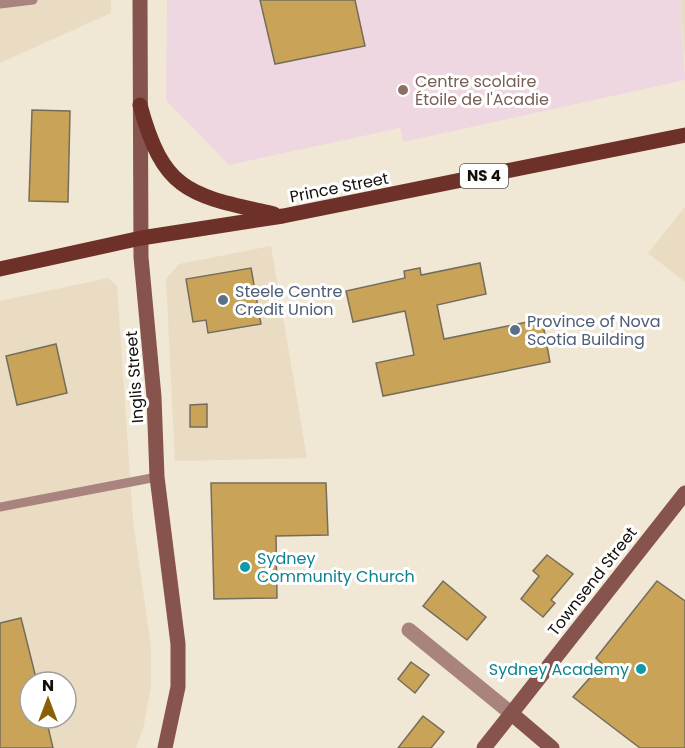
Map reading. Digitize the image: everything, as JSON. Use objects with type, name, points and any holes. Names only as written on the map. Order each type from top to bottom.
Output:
[{"type":"main road","points":[[140,105],[154,150],[188,190],[212,200],[283,216]]},
{"type":"main road","name":"Prince Street","points":[[0,269],[141,238],[283,216],[685,135]]},
{"type":"street","name":"Inglis Street","points":[[141,0],[141,238],[157,477],[178,644],[178,687],[165,748]]},
{"type":"street","name":"Townsend Street","points":[[484,748],[605,592],[685,494]]},
{"type":"street","points":[[409,630],[552,748]]},
{"type":"lane","points":[[0,3],[33,0]]},
{"type":"lane","points":[[0,507],[157,477]]},
{"type":"shaded area","points":[[0,0],[111,0],[111,13],[0,63]]},
{"type":"shaded area","name":"Centre scolaire Étoile de l'Acadie","points":[[167,0],[680,0],[685,80],[403,142],[400,128],[229,165],[166,100]]},
{"type":"shaded area","points":[[680,0],[685,0],[685,57]]},
{"type":"shaded area","points":[[685,207],[685,282],[648,253]]},
{"type":"shaded area","points":[[271,246],[307,458],[175,461],[166,279],[179,264]]},
{"type":"shaded area","points":[[108,278],[117,286],[133,520],[151,646],[151,685],[144,725],[136,748],[0,748],[0,301]]},
{"type":"building","points":[[260,0],[355,0],[365,46],[275,64]]},
{"type":"building","points":[[32,110],[70,111],[68,202],[29,201]]},
{"type":"building","name":"Province of Nova Scotia Building","points":[[480,263],[486,294],[437,305],[444,339],[542,319],[550,362],[383,396],[376,363],[414,355],[405,311],[353,322],[346,291],[405,278],[404,271],[420,268],[421,275]]},
{"type":"building","name":"Steele Centre Credit Union","points":[[251,268],[261,324],[208,333],[206,320],[193,322],[186,279]]},
{"type":"building","points":[[56,344],[67,393],[17,405],[6,356]]},
{"type":"building","points":[[207,404],[207,427],[190,427],[190,405]]},
{"type":"building","name":"Sydney Community Church","points":[[211,483],[326,483],[328,535],[276,536],[277,598],[214,599]]},
{"type":"building","points":[[547,555],[573,574],[551,600],[555,603],[543,617],[521,599],[539,576],[533,571]]},
{"type":"building","points":[[443,581],[486,617],[467,640],[423,606]]},
{"type":"building","name":"Sydney Academy","points":[[657,581],[685,601],[685,748],[640,748],[573,697],[602,664],[596,658]]},
{"type":"building","points":[[21,618],[34,670],[18,670],[18,730],[49,730],[53,748],[0,748],[0,623]]},
{"type":"building","points":[[411,662],[429,675],[415,693],[398,679]]},
{"type":"building","points":[[423,716],[444,732],[431,748],[398,748]]},
{"type":"place","name":"Centre scolaire Étoile de l'Acadie","points":[[403,90]]},
{"type":"place","name":"Steele Centre Credit Union","points":[[223,300]]},
{"type":"place","name":"Province of Nova Scotia Building","points":[[515,330]]},
{"type":"place","name":"Sydney Community Church","points":[[245,567]]},
{"type":"place","name":"Sydney Academy","points":[[641,669]]}]
